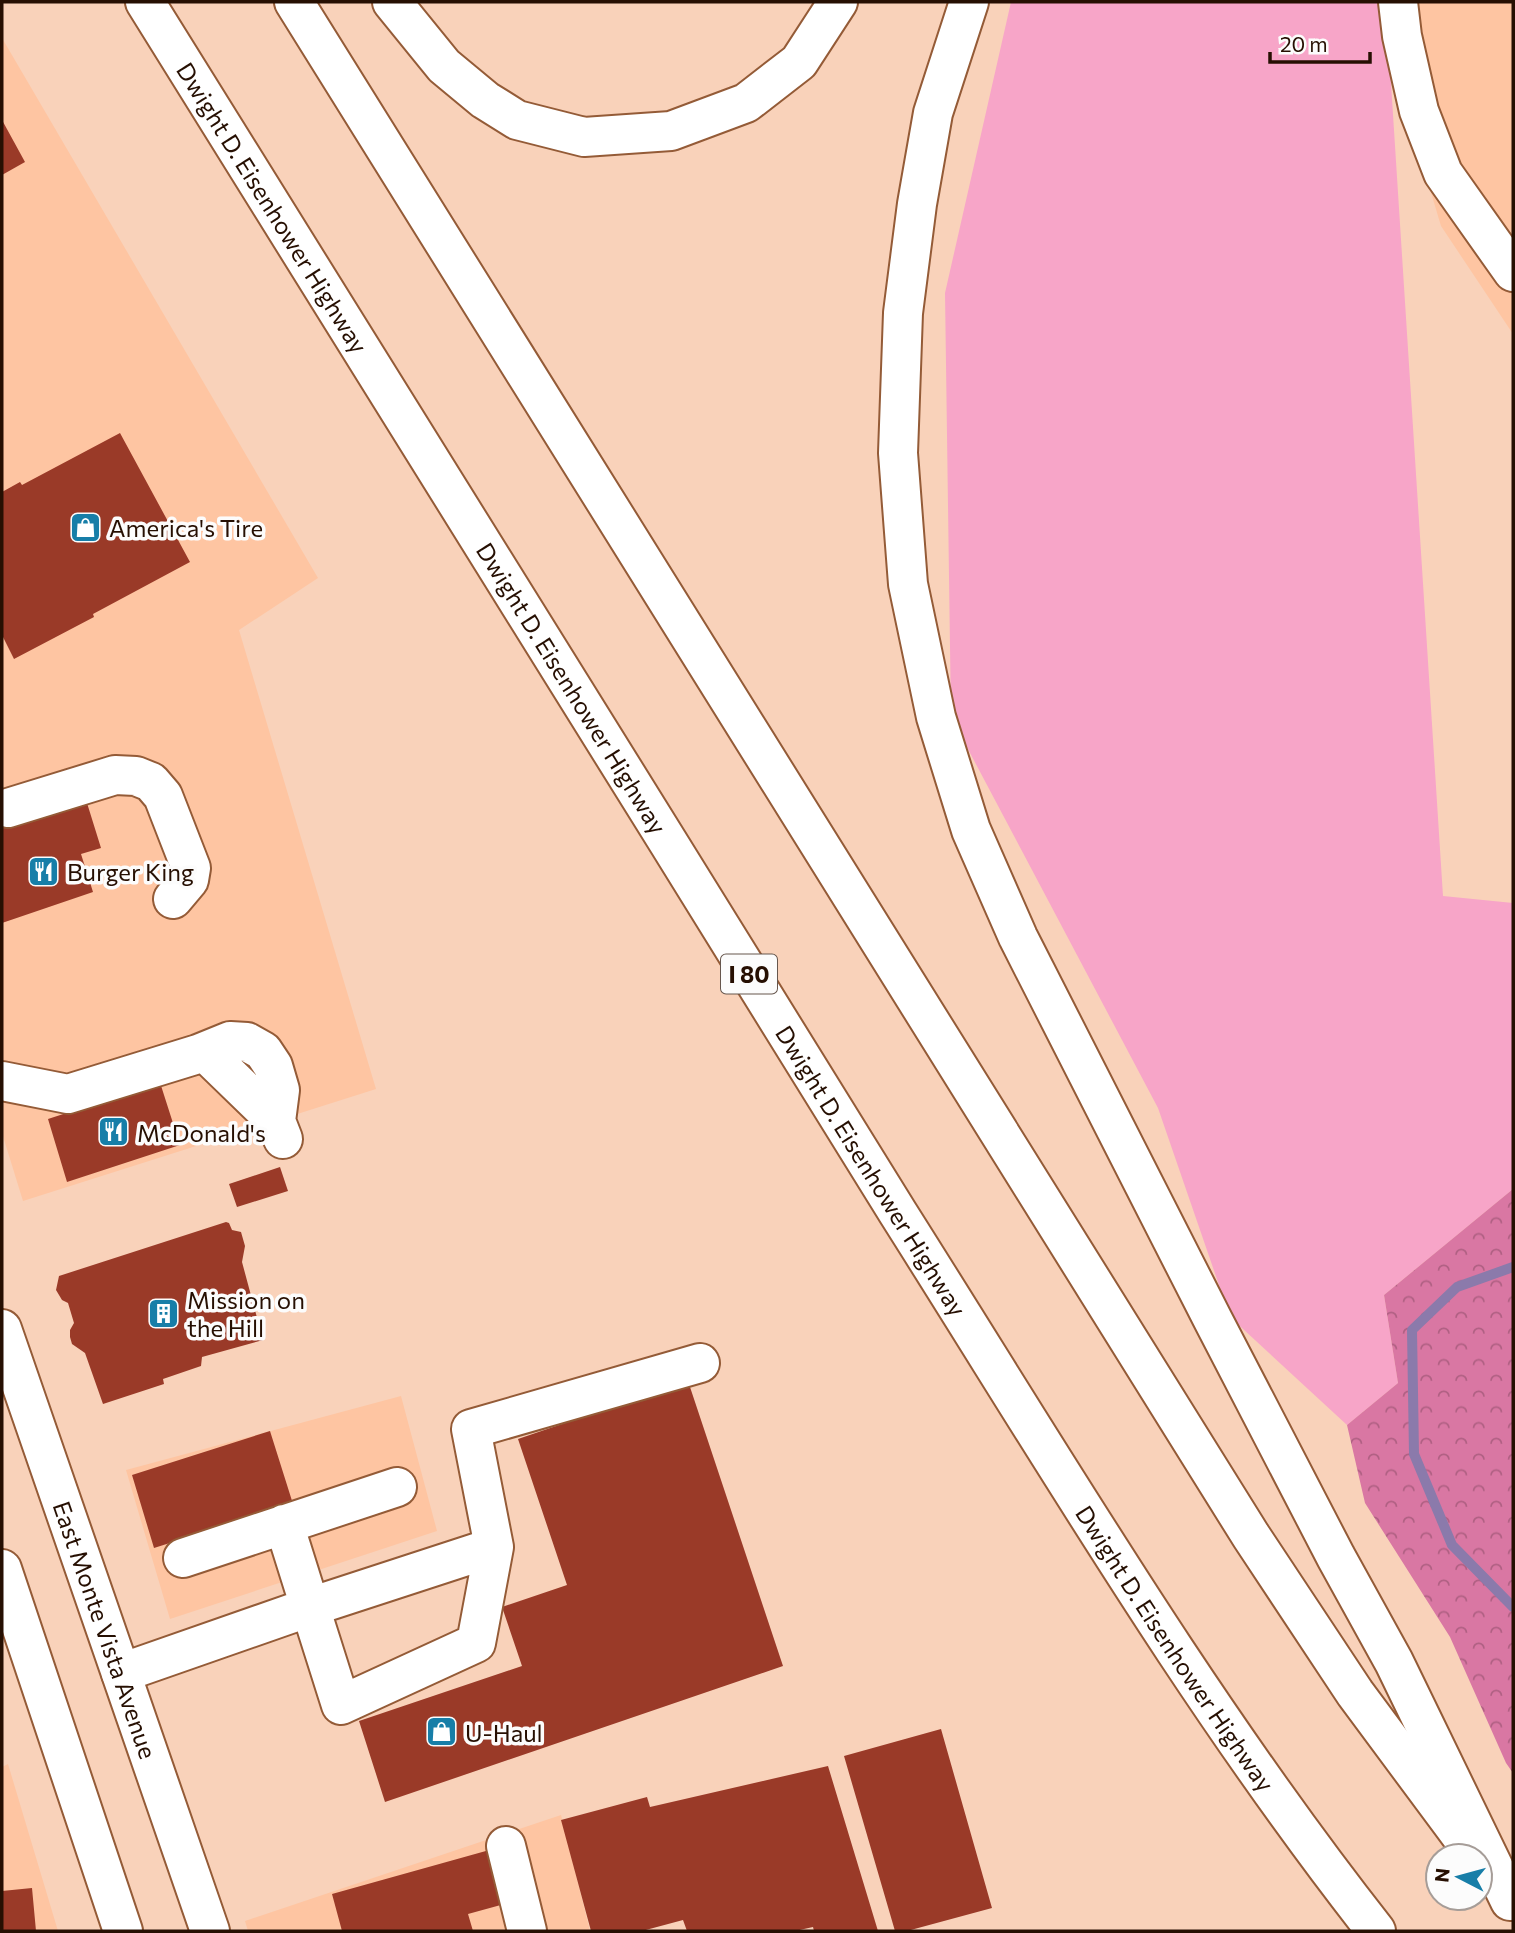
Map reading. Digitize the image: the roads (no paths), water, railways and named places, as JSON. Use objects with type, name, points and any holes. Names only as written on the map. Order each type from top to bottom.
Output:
[{"type":"main road","name":"Dwight D. Eisenhower Highway","points":[[145,2],[1117,1563],[1219,1716],[1376,1931]]},
{"type":"main road","points":[[294,2],[1251,1536],[1355,1693],[1466,1842]]},
{"type":"main road","points":[[392,2],[444,66],[485,100],[517,120],[584,137],[671,131],[746,103],[799,62],[838,2]]},
{"type":"main road","points":[[969,2],[933,113],[917,204],[903,313],[898,453],[908,584],[936,717],[971,830],[1018,937],[1262,1415],[1394,1662],[1512,1903]]},
{"type":"main road","points":[[1398,2],[1402,36],[1419,111],[1443,173],[1513,272]]},
{"type":"main road","points":[[8,808],[115,775],[136,776],[151,782],[163,796],[191,868],[189,880],[173,899]]},
{"type":"main road","points":[[2,1081],[68,1094],[205,1052],[230,1041],[247,1042],[263,1051],[273,1066],[280,1090],[280,1130]]},
{"type":"main road","name":"East Monte Vista Avenue","points":[[2,1329],[209,1931]]},
{"type":"main road","points":[[284,1524],[341,1704],[476,1643],[494,1547],[471,1429],[700,1363]]},
{"type":"main road","points":[[183,1558],[397,1487]]},
{"type":"main road","points":[[121,1674],[310,1607],[494,1547]]},
{"type":"main road","points":[[2,1569],[123,1931]]},
{"type":"main road","points":[[506,1846],[527,1931]]},
{"type":"main road","points":[[1494,1879],[1512,1903]]},
{"type":"waterway","points":[[1513,1267],[1457,1287],[1412,1330],[1414,1454],[1452,1545],[1513,1607]]},
{"type":"place","name":"America's Tire","points":[[86,527]]},
{"type":"place","name":"Burger King","points":[[44,871]]},
{"type":"place","name":"McDonald's","points":[[114,1132]]},
{"type":"place","name":"Mission on the Hill","points":[[164,1313]]},
{"type":"place","name":"U-Haul","points":[[442,1732]]}]
